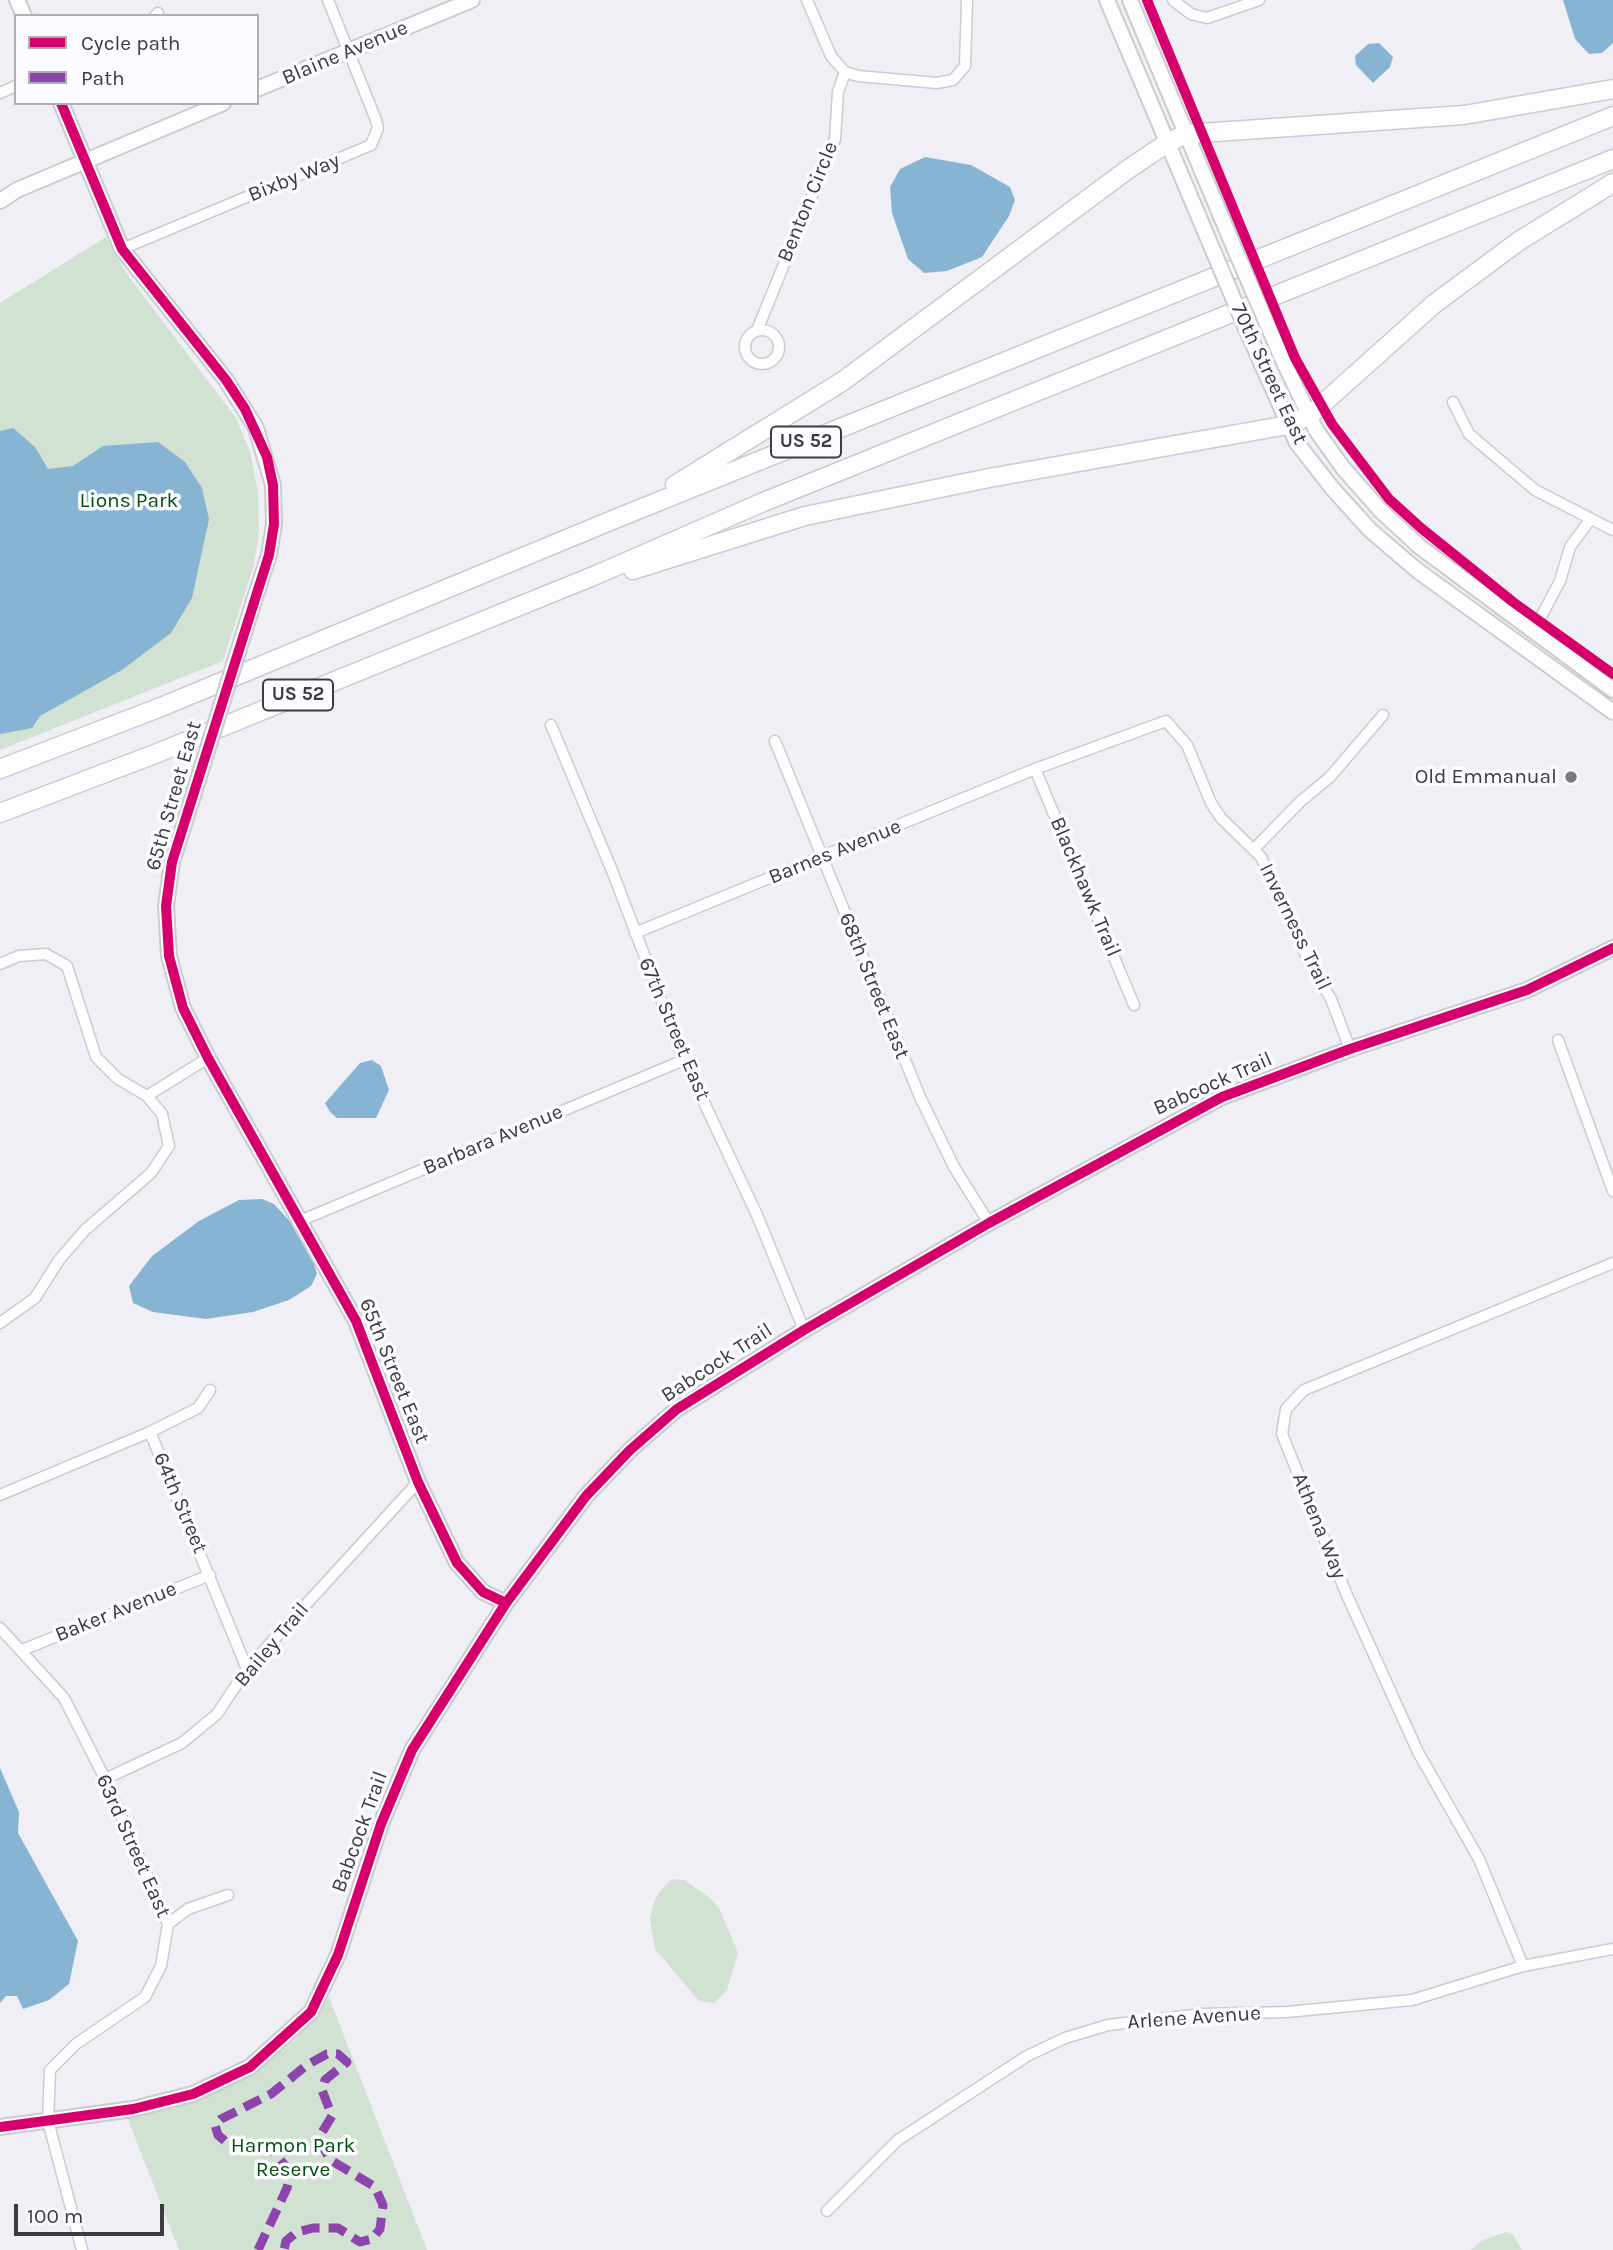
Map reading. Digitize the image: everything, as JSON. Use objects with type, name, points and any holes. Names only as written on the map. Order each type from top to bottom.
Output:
[{"type":"highway","points":[[615,519],[723,458],[843,381],[1167,143],[1186,134],[1464,116],[1613,89]]},
{"type":"highway","name":"US 52","points":[[0,769],[161,707],[615,519],[1613,116]]},
{"type":"highway","name":"US 52","points":[[0,813],[155,754],[596,575],[761,502],[1613,159]]},
{"type":"highway","points":[[596,575],[620,574],[762,527],[831,510],[989,478],[1288,425],[1309,416],[1434,304],[1519,241],[1613,183]]},
{"type":"street","name":"Bixby Way","points":[[122,249],[371,145],[378,128],[376,120],[328,0]]},
{"type":"street","name":"Blaine Avenue","points":[[259,88],[472,0]]},
{"type":"street","points":[[807,0],[831,57],[845,72],[858,76],[937,83],[953,80],[967,61],[967,0]]},
{"type":"street","name":"70th Street East","points":[[1107,0],[1297,443],[1332,488],[1370,530],[1418,571],[1613,712]]},
{"type":"street","name":"70th Street East","points":[[1130,0],[1281,356],[1309,416],[1343,468],[1381,511],[1420,547],[1613,690]]},
{"type":"street","points":[[1173,0],[1191,14],[1207,18],[1259,0]]},
{"type":"street","name":"Benton Circle","points":[[758,328],[835,139],[838,92],[845,72]]},
{"type":"street","name":"65th Street East","points":[[62,105],[122,249],[226,380],[250,418],[263,447],[273,485],[274,524],[269,555],[172,862],[167,918],[169,956],[183,1008],[208,1058],[302,1220],[356,1321],[418,1482],[457,1563],[483,1592],[506,1603]]},
{"type":"street","points":[[0,201],[218,105]]},
{"type":"street","points":[[1452,402],[1469,434],[1535,490],[1613,530]]},
{"type":"street","points":[[1530,630],[1542,615],[1560,581],[1570,547],[1590,520]]},
{"type":"street","points":[[1254,849],[1301,801],[1330,777],[1383,715]]},
{"type":"street","name":"Inverness Trail","points":[[1035,769],[1166,721],[1186,744],[1216,811],[1254,849],[1269,871],[1287,917],[1331,999],[1350,1049]]},
{"type":"street","name":"67th Street East","points":[[551,725],[684,1060],[757,1214],[804,1330]]},
{"type":"street","name":"68th Street East","points":[[775,741],[920,1097],[954,1167],[989,1223]]},
{"type":"street","name":"Barnes Avenue","points":[[635,933],[1035,769]]},
{"type":"street","name":"Blackhawk Trail","points":[[1035,769],[1134,1005]]},
{"type":"street","name":"Babcock Trail","points":[[0,2127],[133,2109],[192,2094],[250,2067],[311,2012],[338,1955],[381,1824],[412,1750],[506,1603],[586,1496],[630,1450],[688,1402],[804,1330],[989,1223],[1222,1097],[1350,1049],[1527,990],[1613,947]]},
{"type":"street","points":[[0,964],[19,956],[46,954],[67,966],[96,1057],[118,1079],[147,1096],[162,1114],[169,1146],[151,1173],[85,1230],[59,1260],[35,1298],[0,1323]]},
{"type":"street","points":[[1558,1040],[1613,1191]]},
{"type":"street","points":[[147,1096],[208,1058]]},
{"type":"street","name":"Barbara Avenue","points":[[302,1220],[684,1060]]},
{"type":"street","name":"Athena Way","points":[[1524,1966],[1479,1859],[1407,1727],[1346,1593],[1282,1434],[1286,1409],[1304,1390],[1613,1263]]},
{"type":"street","points":[[0,1495],[150,1432],[198,1408],[209,1390]]},
{"type":"street","name":"64th Street","points":[[150,1432],[247,1669]]},
{"type":"street","name":"Bailey Trail","points":[[105,1779],[182,1743],[217,1714],[247,1669],[418,1482]]},
{"type":"street","name":"Baker Avenue","points":[[22,1650],[209,1575]]},
{"type":"street","name":"63rd Street East","points":[[0,1628],[64,1699],[105,1779],[168,1924],[161,1966],[145,1997],[76,2044],[50,2070],[48,2121],[82,2250]]},
{"type":"street","points":[[168,1924],[188,1909],[228,1895]]},
{"type":"street","name":"Arlene Avenue","points":[[827,2211],[898,2140],[1027,2056],[1065,2038],[1108,2025],[1202,2014],[1287,2012],[1412,2000],[1524,1966],[1613,1948]]},
{"type":"green space","name":"Lions Park","points":[[106,237],[126,273],[236,418],[250,452],[258,492],[259,532],[254,565],[223,661],[0,750],[0,303]]},
{"type":"green space","points":[[672,1879],[684,1880],[709,1897],[719,1908],[738,1953],[727,1990],[714,2003],[699,2001],[655,1949],[650,1919],[653,1905],[659,1892]]},
{"type":"green space","name":"Harmon Park Reserve","points":[[329,1997],[427,2250],[179,2250],[127,2117],[158,2112],[196,2101],[255,2073],[297,2038]]},
{"type":"green space","points":[[1506,2232],[1513,2235],[1522,2250],[1471,2250],[1481,2241]]},
{"type":"water","points":[[1563,0],[1613,0],[1613,43],[1602,53],[1589,54],[1575,39]]},
{"type":"water","points":[[1379,43],[1393,57],[1390,67],[1373,83],[1356,65],[1355,56],[1368,44]]},
{"type":"water","points":[[925,157],[971,165],[1010,187],[1015,200],[1009,216],[982,257],[947,271],[924,273],[908,259],[892,213],[890,187],[900,169]]},
{"type":"water","points":[[13,428],[35,447],[48,469],[73,466],[103,446],[158,442],[185,462],[202,488],[209,519],[192,598],[171,633],[122,670],[40,716],[32,728],[0,734],[0,431]]},
{"type":"water","points":[[372,1060],[381,1066],[389,1090],[376,1118],[337,1118],[325,1103],[360,1063]]},
{"type":"water","points":[[262,1199],[274,1204],[307,1240],[317,1274],[311,1286],[289,1300],[253,1312],[206,1319],[153,1312],[133,1303],[129,1286],[152,1256],[199,1221],[239,1200]]},
{"type":"water","points":[[0,1768],[19,1812],[18,1833],[78,1941],[69,1984],[49,2000],[23,2009],[17,1996],[6,1996],[0,2003]]},
{"type":"marked path","points":[[258,2250],[287,2188],[287,2168],[269,2146],[226,2142],[218,2135],[215,2125],[221,2119],[271,2094],[307,2065],[327,2054],[338,2054],[347,2062],[325,2080],[322,2090],[332,2116],[319,2137],[329,2159],[375,2187],[383,2205],[380,2229],[372,2239],[360,2242],[338,2228],[313,2228],[297,2232],[286,2241],[284,2250]]},
{"type":"cycle path","points":[[1147,0],[1295,358],[1332,424],[1389,499],[1421,528],[1513,602],[1613,674]]},
{"type":"cycle path","points":[[62,105],[122,249],[226,380],[245,409],[267,457],[273,485],[274,524],[269,555],[172,862],[166,906],[169,956],[183,1008],[208,1058],[356,1321],[418,1482],[457,1563],[483,1592],[506,1603]]},
{"type":"cycle path","points":[[0,2127],[133,2109],[193,2094],[250,2067],[311,2012],[338,1955],[381,1824],[412,1750],[506,1603],[586,1496],[630,1450],[677,1409],[804,1330],[989,1223],[1222,1097],[1350,1049],[1527,990],[1613,948]]},
{"type":"place","name":"Old Emmanual","points":[[1571,777]]}]
